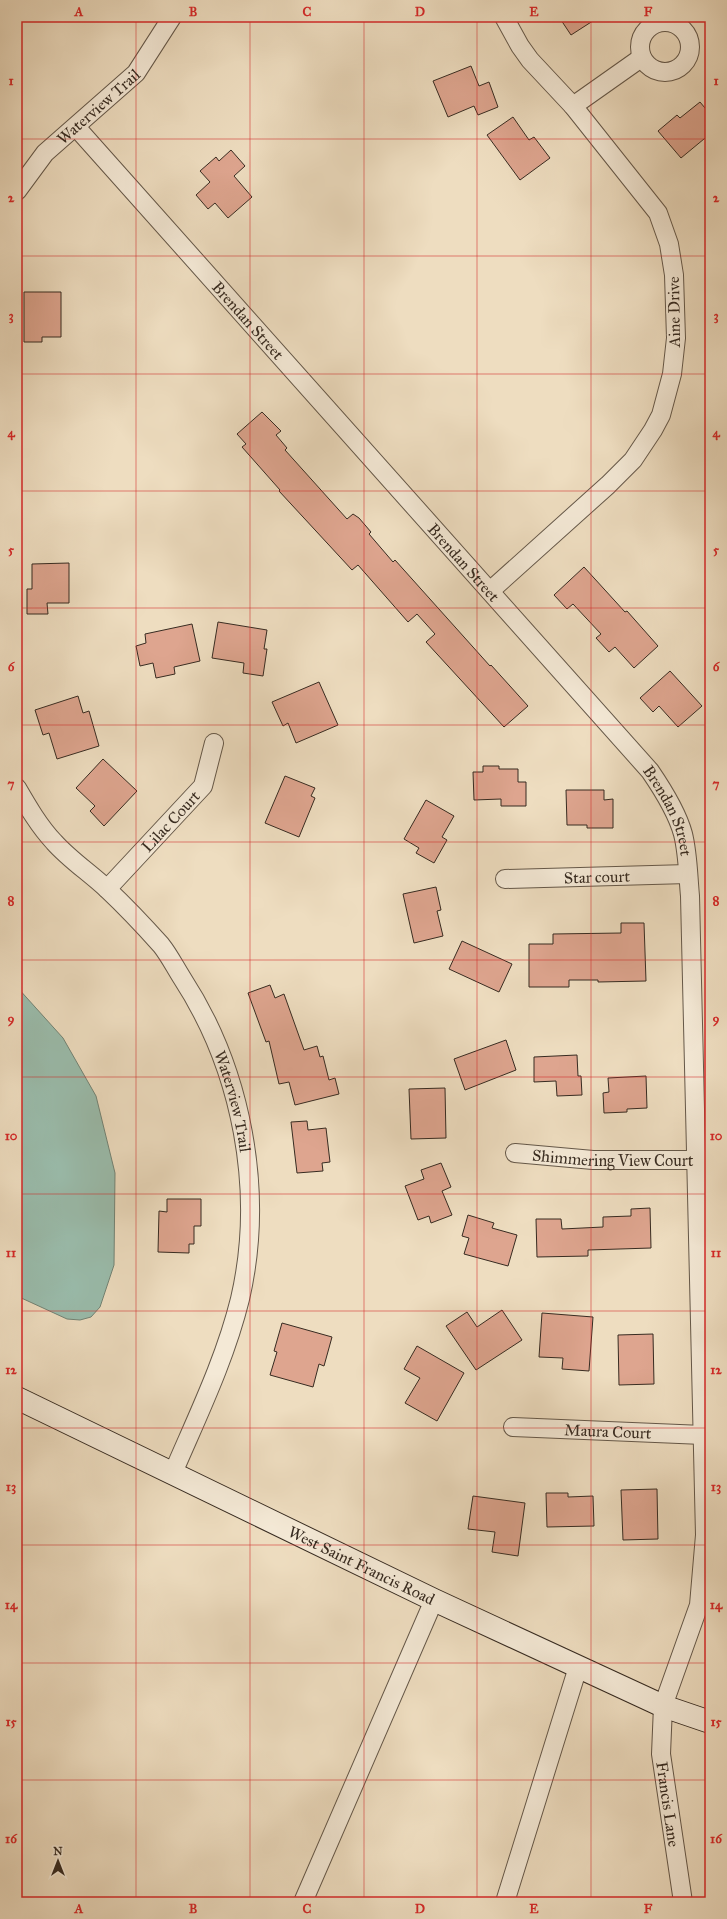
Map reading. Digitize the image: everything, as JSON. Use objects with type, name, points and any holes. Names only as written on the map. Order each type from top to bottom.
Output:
[{"type":"street","name":"Waterview Trail","points":[[17,191],[45,153],[136,73],[172,17]]},
{"type":"street","name":"Aine Drive","points":[[490,591],[608,485],[633,460],[661,415],[672,374],[676,332],[674,275],[669,244],[658,213],[572,106],[530,60],[520,46],[504,17]]},
{"type":"street","points":[[572,106],[641,58]]},
{"type":"street","name":"Brendan Street","points":[[76,127],[650,771],[674,811],[683,834],[688,874],[703,1160],[703,1436],[705,1536],[699,1605],[663,1706]]},
{"type":"street","name":"Lilac Court","points":[[107,889],[203,786],[214,743]]},
{"type":"street","name":"Waterview Trail","points":[[17,788],[34,817],[55,843],[107,889],[162,947],[194,997],[218,1048],[236,1099],[248,1164],[249,1228],[240,1299],[222,1357],[173,1474]]},
{"type":"street","name":"Star court","points":[[505,879],[688,874]]},
{"type":"street","name":"Shimmering View Court","points":[[515,1153],[594,1160],[703,1160]]},
{"type":"street","name":"West Saint Francis Road","points":[[17,1398],[434,1600],[663,1706],[710,1722]]},
{"type":"street","name":"Maura Court","points":[[513,1427],[703,1436]]},
{"type":"street","points":[[303,1902],[434,1600]]},
{"type":"street","points":[[505,1902],[578,1667]]},
{"type":"street","name":"Francis Lane","points":[[663,1706],[661,1754],[683,1902]]},
{"type":"shaded area","points":[[17,987],[63,1038],[96,1096],[115,1173],[114,1265],[100,1307],[91,1317],[80,1320],[67,1319],[17,1296]]},
{"type":"building","points":[[559,17],[599,17],[571,35]]},
{"type":"building","points":[[471,66],[479,86],[489,82],[498,107],[478,115],[474,106],[448,117],[433,81]]},
{"type":"building","points":[[700,102],[710,114],[710,134],[681,158],[658,131],[677,115],[680,118]]},
{"type":"building","points":[[513,117],[529,140],[534,137],[550,158],[520,180],[487,135]]},
{"type":"building","points":[[231,150],[245,166],[234,176],[252,197],[228,218],[215,203],[208,209],[196,195],[210,182],[200,171],[216,157],[219,161]]},
{"type":"building","points":[[24,292],[61,292],[61,337],[42,337],[42,342],[24,342]]},
{"type":"building","points":[[262,412],[281,431],[276,435],[287,448],[285,450],[347,519],[353,514],[359,518],[371,532],[369,534],[393,562],[395,560],[528,706],[504,727],[426,642],[435,634],[417,614],[408,622],[358,565],[352,570],[279,491],[280,490],[242,447],[246,444],[237,434]]},
{"type":"building","points":[[69,563],[69,603],[47,603],[48,614],[27,614],[27,589],[32,589],[32,564]]},
{"type":"building","points":[[584,567],[625,612],[627,611],[658,646],[634,668],[615,647],[609,652],[596,638],[601,634],[573,604],[567,609],[554,595]]},
{"type":"building","points":[[218,622],[267,630],[264,649],[267,649],[263,676],[243,673],[244,663],[212,658]]},
{"type":"building","points":[[192,624],[200,661],[174,667],[175,674],[156,678],[153,663],[140,666],[136,646],[146,643],[145,634]]},
{"type":"building","points":[[670,671],[702,706],[678,727],[659,706],[653,712],[640,698]]},
{"type":"building","points":[[319,682],[338,725],[296,743],[288,723],[283,726],[272,702]]},
{"type":"building","points":[[78,696],[83,713],[89,711],[99,746],[57,759],[49,733],[43,735],[35,710]]},
{"type":"building","points":[[103,759],[137,791],[104,826],[90,811],[95,806],[76,788]]},
{"type":"building","points":[[483,766],[499,766],[499,769],[518,769],[518,782],[526,782],[526,806],[501,806],[501,799],[474,800],[473,772],[483,772]]},
{"type":"building","points":[[285,776],[315,788],[311,796],[315,798],[299,837],[265,823]]},
{"type":"building","points":[[566,790],[604,790],[604,800],[613,799],[613,828],[587,828],[587,825],[567,825]]},
{"type":"building","points":[[426,800],[454,816],[442,837],[447,840],[434,863],[416,853],[419,848],[404,839]]},
{"type":"building","points":[[436,887],[441,910],[437,911],[443,936],[414,943],[403,894]]},
{"type":"building","points":[[621,923],[644,923],[646,981],[598,982],[598,980],[569,980],[569,987],[529,987],[529,944],[553,944],[553,934],[621,933]]},
{"type":"building","points":[[462,941],[512,964],[499,992],[449,969]]},
{"type":"building","points":[[270,985],[275,998],[284,994],[304,1050],[317,1046],[320,1057],[323,1056],[329,1080],[335,1078],[339,1094],[295,1105],[289,1082],[279,1084],[269,1041],[266,1042],[248,993]]},
{"type":"building","points":[[506,1040],[516,1070],[465,1090],[454,1059]]},
{"type":"building","points":[[577,1055],[578,1076],[581,1076],[582,1095],[557,1096],[556,1081],[534,1082],[534,1057]]},
{"type":"building","points":[[646,1076],[647,1108],[627,1109],[627,1112],[604,1113],[603,1093],[609,1092],[608,1078]]},
{"type":"building","points":[[445,1088],[446,1138],[411,1139],[409,1089]]},
{"type":"building","points":[[307,1121],[308,1130],[326,1128],[330,1162],[322,1163],[323,1171],[297,1173],[291,1122]]},
{"type":"building","points":[[441,1163],[451,1187],[442,1191],[452,1215],[431,1223],[429,1216],[418,1220],[405,1186],[424,1179],[421,1170]]},
{"type":"building","points":[[167,1199],[201,1199],[201,1226],[194,1226],[194,1244],[189,1244],[189,1253],[158,1252],[159,1211],[167,1212]]},
{"type":"building","points":[[650,1208],[651,1248],[588,1250],[588,1256],[537,1257],[536,1219],[561,1219],[562,1229],[603,1227],[603,1217],[631,1216],[631,1209]]},
{"type":"building","points":[[468,1215],[494,1223],[492,1228],[517,1235],[508,1266],[464,1254],[469,1238],[462,1236]]},
{"type":"building","points":[[502,1310],[522,1340],[476,1370],[446,1326],[467,1312],[477,1327]]},
{"type":"building","points":[[542,1313],[593,1317],[589,1371],[562,1369],[563,1358],[539,1357]]},
{"type":"building","points":[[282,1323],[332,1337],[324,1366],[319,1364],[313,1387],[270,1375],[277,1352],[274,1351]]},
{"type":"building","points":[[653,1334],[654,1384],[619,1385],[618,1335]]},
{"type":"building","points":[[417,1346],[464,1373],[437,1421],[405,1403],[420,1378],[404,1369]]},
{"type":"building","points":[[657,1489],[658,1539],[623,1540],[621,1490]]},
{"type":"building","points":[[546,1493],[568,1493],[568,1497],[593,1496],[594,1526],[547,1527]]},
{"type":"building","points":[[473,1496],[525,1503],[518,1556],[492,1552],[495,1532],[468,1529]]}]
